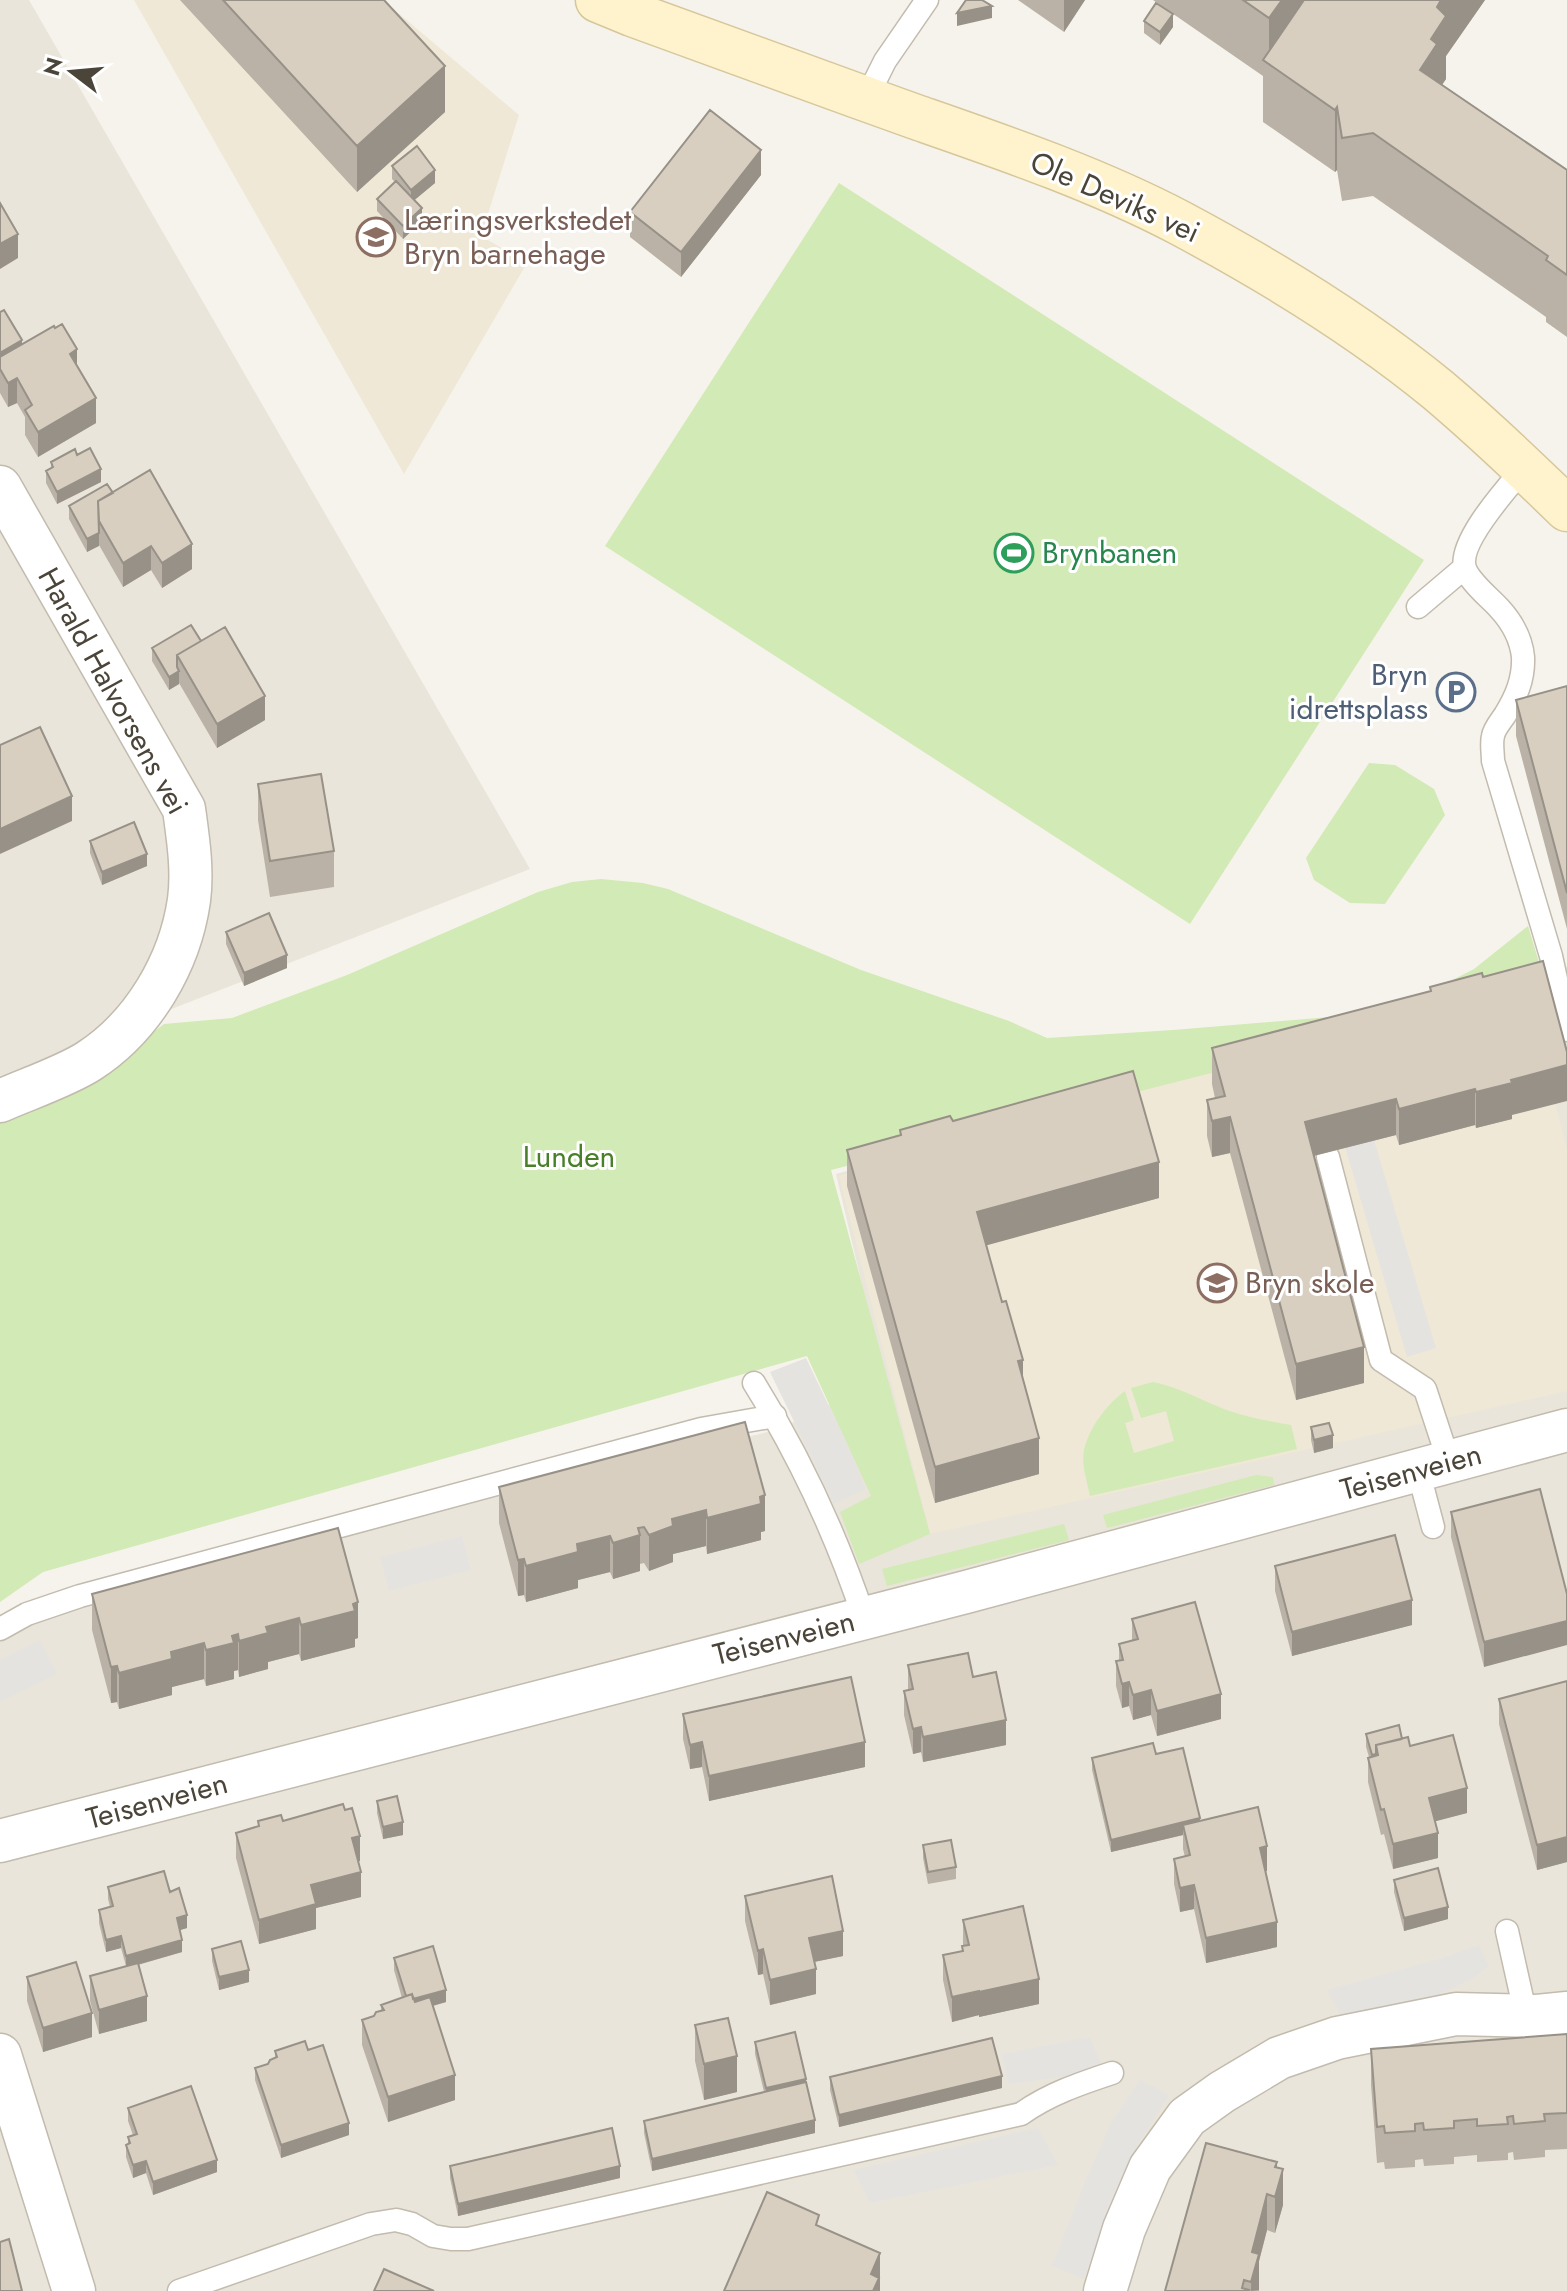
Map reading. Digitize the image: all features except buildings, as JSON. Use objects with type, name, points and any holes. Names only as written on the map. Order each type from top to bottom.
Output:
[{"type":"street","name":"Ole Deviks vei","points":[[598,0],[1035,159],[1178,222],[1274,275],[1354,326],[1437,390],[1525,467],[1567,509]]},
{"type":"street","name":"Harald Halvorsens vei","points":[[0,487],[184,809],[189,849],[189,899],[166,976],[119,1039],[87,1063],[0,1101]]},
{"type":"street","name":"Teisenveien","points":[[0,1841],[864,1618],[1567,1430]]},
{"type":"street","points":[[1105,2291],[1124,2229],[1150,2168],[1187,2117],[1222,2092],[1279,2058],[1337,2038],[1456,2014],[1547,2014]]},
{"type":"street","points":[[0,2055],[74,2291]]},
{"type":"lane","points":[[866,99],[885,61],[927,0]]},
{"type":"lane","points":[[1525,467],[1478,528],[1465,555],[1464,568],[1513,623],[1523,654],[1522,679],[1513,702],[1493,735],[1493,761],[1551,956],[1567,1030]]},
{"type":"lane","points":[[1418,607],[1464,568]]},
{"type":"lane","points":[[1328,1157],[1381,1360],[1425,1389],[1433,1466],[1433,1527]]},
{"type":"lane","points":[[754,1383],[797,1455],[820,1504],[849,1572],[864,1618]]},
{"type":"lane","points":[[0,1629],[27,1614],[80,1596],[701,1429],[775,1416]]},
{"type":"lane","points":[[1507,1931],[1547,2014]]},
{"type":"lane","points":[[184,2290],[371,2224],[396,2220],[412,2224],[433,2236],[468,2239],[1021,2114],[1067,2088],[1112,2073]]},
{"type":"shaded area","points":[[0,0],[29,0],[530,869],[0,1076]]},
{"type":"shaded area","name":"Læringsverkstedet Bryn barnehage","points":[[134,0],[383,0],[519,115],[481,236],[527,263],[404,474]]},
{"type":"shaded area","points":[[1567,967],[1567,2291],[0,2291],[0,1625],[85,1585],[777,1430],[884,1378],[836,1174]]},
{"type":"shaded area","name":"Bryn skole","points":[[1522,979],[1567,1149],[1567,1391],[930,1534],[839,1176]]},
{"type":"shaded area","points":[[1374,1140],[1436,1348],[1407,1357],[1345,1147]]},
{"type":"shaded area","points":[[806,1358],[866,1489],[834,1504],[770,1372]]},
{"type":"shaded area","points":[[462,1536],[471,1570],[389,1591],[380,1557]]},
{"type":"shaded area","points":[[40,1640],[57,1674],[0,1702],[0,1660]]},
{"type":"shaded area","points":[[1479,1945],[1489,1966],[1474,1978],[1428,2000],[1343,2020],[1327,1990],[1439,1959]]},
{"type":"shaded area","points":[[1090,2037],[1101,2064],[1076,2075],[1008,2084],[1002,2054]]},
{"type":"shaded area","points":[[1140,2080],[1169,2095],[1138,2144],[1116,2190],[1084,2279],[1052,2266],[1112,2121]]},
{"type":"shaded area","points":[[1038,2128],[1058,2165],[870,2203],[853,2170]]},
{"type":"green space","name":"Brynbanen","points":[[839,183],[1424,560],[1190,924],[605,546]]},
{"type":"green space","points":[[1369,763],[1395,765],[1434,789],[1445,815],[1385,904],[1350,903],[1314,880],[1306,858]]},
{"type":"green space","name":"Lunden","points":[[601,879],[668,889],[861,970],[1009,1021],[1047,1038],[1390,1012],[1474,969],[1528,926],[1545,982],[1540,989],[831,1170],[930,1534],[859,1564],[840,1512],[871,1496],[807,1356],[43,1572],[0,1602],[0,1122],[109,1066],[164,1024],[232,1018],[347,975],[538,892],[572,882]]},
{"type":"green space","points":[[1153,1382],[1232,1412],[1291,1425],[1297,1449],[1090,1496],[1083,1461],[1086,1442],[1100,1417],[1125,1391],[1134,1420],[1125,1423],[1134,1453],[1174,1441],[1166,1411],[1141,1418],[1131,1388]]},
{"type":"green space","points":[[1256,1475],[1273,1477],[1274,1485],[1107,1528],[1103,1515]]},
{"type":"green space","points":[[1064,1524],[1069,1540],[887,1586],[882,1569]]},
{"type":"place","name":"Læringsverkstedet Bryn barnehage","points":[[376,237]]},
{"type":"place","name":"Brynbanen","points":[[1014,553]]},
{"type":"place","name":"Bryn idrettsplass","points":[[1456,692]]},
{"type":"place","name":"Bryn skole","points":[[1217,1283]]}]
